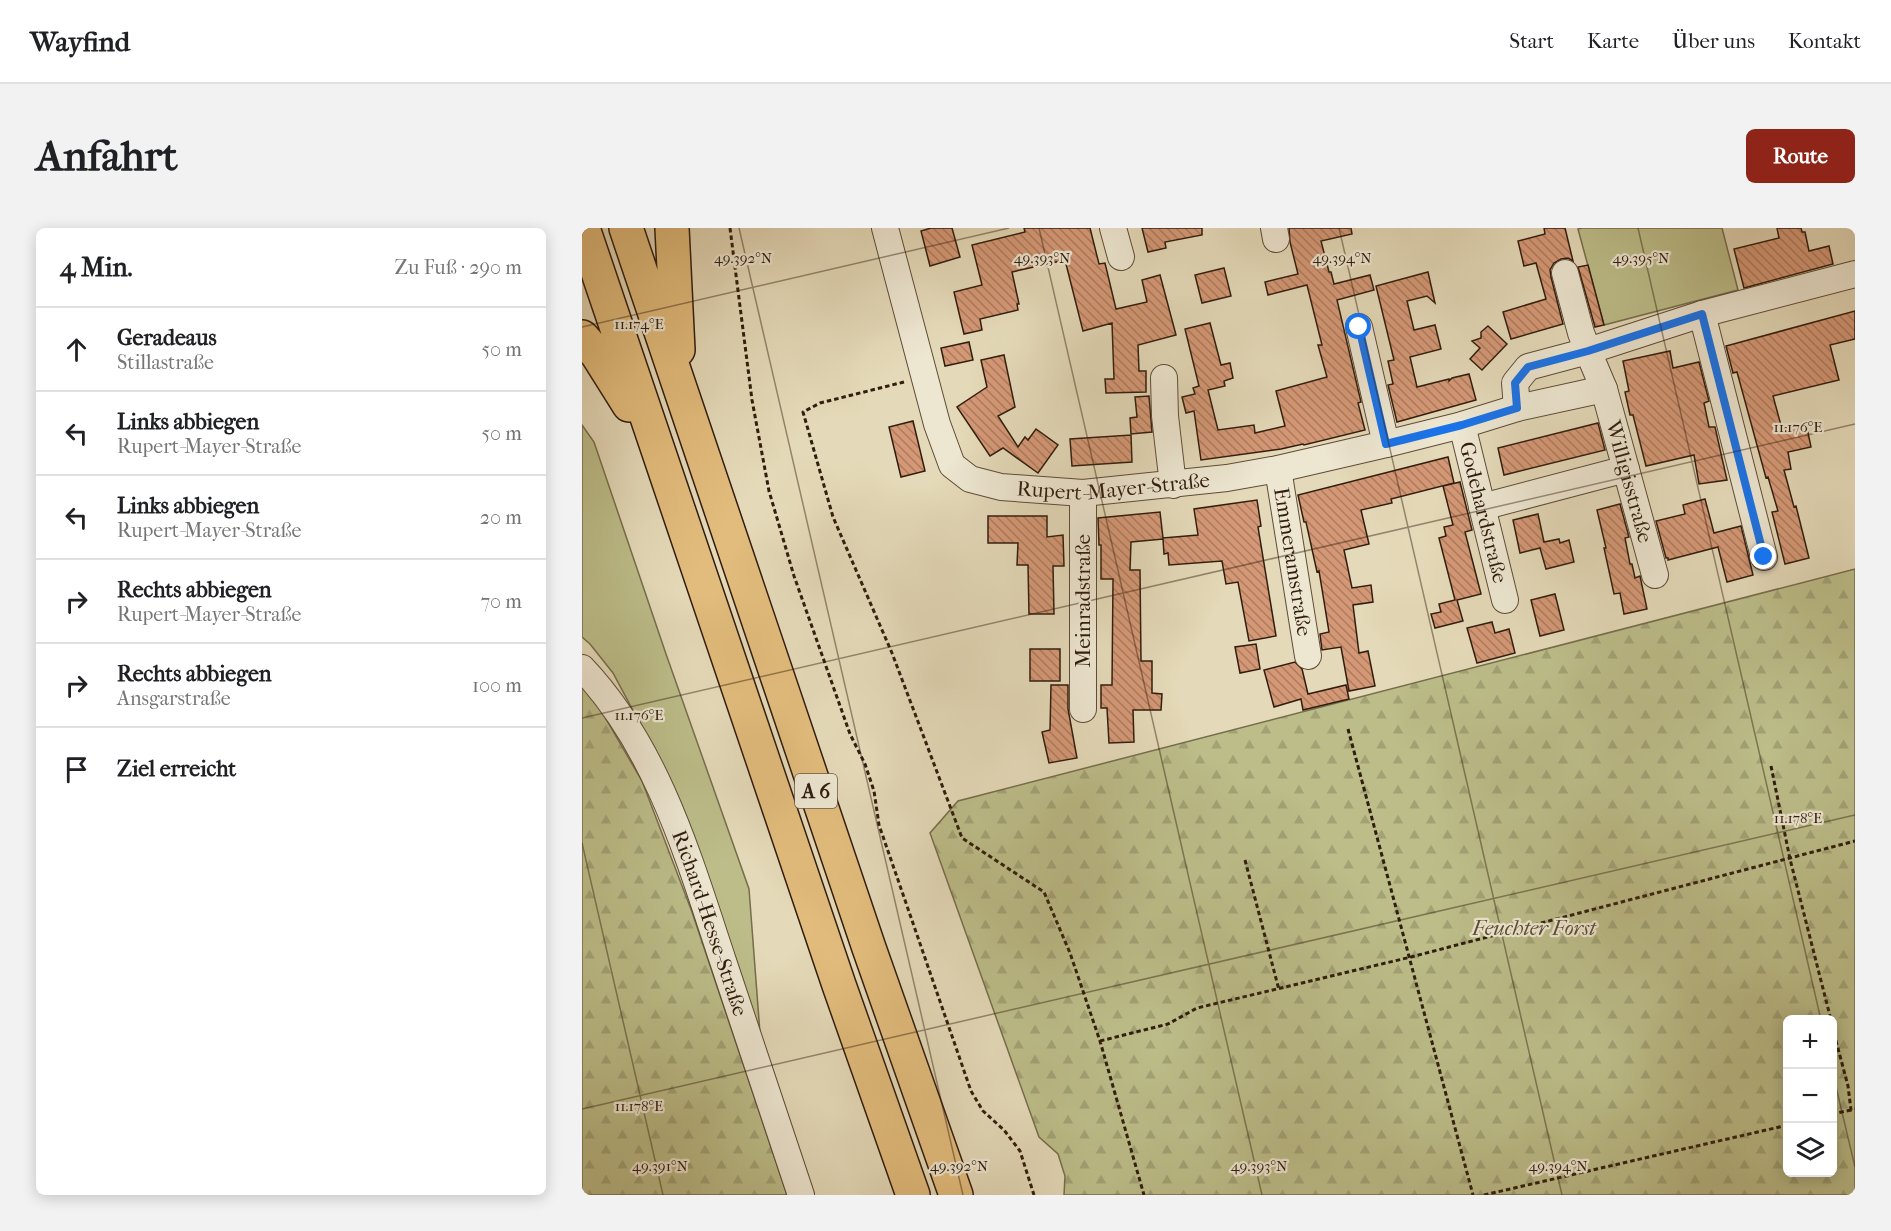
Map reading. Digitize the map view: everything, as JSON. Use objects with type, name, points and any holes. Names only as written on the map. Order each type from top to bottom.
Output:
[{"type":"highway","name":"A 6","points":[[583,228],[843,996],[913,1195]]},
{"type":"highway","name":"A 6","points":[[626,228],[873,959],[957,1195]]},
{"type":"highway","points":[[672,228],[679,385]]},
{"type":"highway","points":[[582,337],[597,354],[658,449]]},
{"type":"street","name":"Rupert-Mayer-Straße","points":[[885,228],[937,424],[952,465],[970,479],[1001,487],[1083,493],[1173,485],[1278,470],[1462,425],[1517,408],[1604,389]]},
{"type":"street","points":[[1113,228],[1121,257]]},
{"type":"street","points":[[1565,273],[1581,333],[1604,389]]},
{"type":"street","points":[[1517,408],[1515,383],[1528,367],[1588,351],[1702,314],[1855,274]]},
{"type":"street","points":[[1702,314],[1764,557]]},
{"type":"street","points":[[1359,327],[1386,444]]},
{"type":"street","points":[[1164,378],[1165,416],[1173,485]]},
{"type":"street","name":"Willigisstraße","points":[[1604,389],[1655,575]]},
{"type":"street","name":"Godehardstraße","points":[[1462,425],[1505,600]]},
{"type":"street","points":[[1482,507],[1626,469]]},
{"type":"street","name":"Emmeramstraße","points":[[1278,470],[1308,656]]},
{"type":"street","name":"Meinradstraße","points":[[1083,493],[1083,709]]},
{"type":"street","name":"Richard-Hesse-Straße","points":[[582,668],[615,708],[656,778],[696,878],[797,1184]]},
{"type":"street","points":[[780,1195],[797,1184]]},
{"type":"path","points":[[730,228],[752,400],[769,491],[794,576],[850,734],[865,764],[874,790],[879,825],[971,1091],[983,1111],[1004,1130],[1020,1151],[1034,1195]]},
{"type":"path","points":[[924,377],[819,403],[803,412],[832,517],[892,653],[962,838],[1044,892],[1070,953],[1100,1041],[1143,1195]]},
{"type":"path","points":[[1348,729],[1473,1195]]},
{"type":"path","points":[[1771,766],[1790,859],[1830,1015]]},
{"type":"path","points":[[1100,1041],[1168,1024],[1197,1008],[1411,957],[1855,841]]},
{"type":"path","points":[[1245,860],[1279,990]]},
{"type":"path","points":[[1837,1042],[1853,1109],[1837,1113]]},
{"type":"path","points":[[1484,1195],[1783,1126]]},
{"type":"green space","points":[[1722,228],[1738,290],[1604,325],[1578,229]]},
{"type":"green space","points":[[582,425],[594,442],[749,889],[760,1033],[670,780],[613,673],[582,637]]},
{"type":"green space","name":"Feuchter Forst","points":[[1855,569],[1855,1195],[1064,1195],[1065,1176],[1058,1154],[1039,1137],[930,833],[958,801]]},
{"type":"green space","points":[[582,685],[591,693],[642,781],[692,912],[787,1195],[582,1195]]},
{"type":"building","points":[[931,228],[952,228],[960,257],[930,266],[921,231]]},
{"type":"building","points":[[1024,228],[1090,228],[1099,264],[1105,263],[1116,309],[1147,302],[1142,280],[1160,275],[1176,335],[1138,345],[1139,371],[1146,371],[1146,392],[1106,393],[1105,379],[1114,379],[1112,323],[1083,331],[1065,260],[1012,272],[1019,304],[1017,304],[1018,310],[980,319],[982,330],[964,334],[954,292],[982,285],[972,245],[1025,232]]},
{"type":"building","points":[[1142,228],[1202,228],[1202,235],[1165,242],[1166,248],[1148,252]]},
{"type":"building","points":[[1289,228],[1351,228],[1352,234],[1321,241],[1329,272],[1331,272],[1334,284],[1370,275],[1374,290],[1337,300],[1361,402],[1358,403],[1365,430],[1304,445],[1201,460],[1194,411],[1186,413],[1182,397],[1195,394],[1193,388],[1199,386],[1185,329],[1210,323],[1221,365],[1230,363],[1233,378],[1224,381],[1225,386],[1208,390],[1218,430],[1254,425],[1255,433],[1285,426],[1276,391],[1327,377],[1318,345],[1322,345],[1307,285],[1268,295],[1265,282],[1298,274]]},
{"type":"building","points":[[1544,228],[1565,228],[1573,261],[1568,258],[1561,259],[1554,263],[1550,270],[1563,324],[1511,339],[1503,312],[1546,299],[1536,263],[1524,266],[1518,241],[1545,234]]},
{"type":"building","points":[[1777,228],[1801,228],[1802,232],[1805,232],[1809,251],[1829,246],[1833,264],[1744,288],[1734,249],[1779,238]]},
{"type":"building","points":[[1588,265],[1604,325],[1595,327],[1578,267]]},
{"type":"building","points":[[1224,268],[1231,296],[1202,303],[1195,275]]},
{"type":"building","points":[[1428,272],[1435,303],[1427,296],[1407,301],[1414,330],[1435,325],[1441,349],[1410,357],[1417,387],[1449,379],[1449,381],[1452,378],[1469,374],[1476,400],[1397,422],[1388,385],[1393,384],[1388,361],[1394,360],[1376,286]]},
{"type":"building","points":[[1855,311],[1855,339],[1830,345],[1839,380],[1773,396],[1782,429],[1806,423],[1811,447],[1788,452],[1791,469],[1784,470],[1809,558],[1785,564],[1772,512],[1778,511],[1768,477],[1766,478],[1737,372],[1733,373],[1726,346]]},
{"type":"building","points":[[1488,326],[1507,344],[1482,370],[1470,359],[1480,348],[1472,341],[1481,338],[1481,332]]},
{"type":"building","points":[[969,342],[973,360],[945,366],[941,348]]},
{"type":"building","points":[[1670,351],[1673,368],[1699,362],[1709,401],[1704,403],[1709,427],[1715,427],[1727,480],[1699,484],[1694,455],[1646,466],[1633,415],[1630,415],[1625,392],[1629,391],[1623,361]]},
{"type":"building","points":[[1004,355],[1015,407],[998,416],[1018,447],[1025,437],[1028,440],[1036,429],[1058,445],[1038,473],[1003,448],[990,456],[957,407],[987,387],[981,360]]},
{"type":"building","points":[[1149,396],[1152,432],[1131,434],[1130,418],[1137,417],[1135,397]]},
{"type":"building","points":[[913,421],[925,471],[901,477],[889,427]]},
{"type":"building","points":[[1598,423],[1605,450],[1504,475],[1498,448]]},
{"type":"building","points":[[1131,435],[1132,462],[1072,466],[1070,439]]},
{"type":"building","points":[[1448,457],[1454,483],[1391,499],[1392,503],[1361,510],[1369,544],[1344,550],[1352,588],[1371,585],[1373,602],[1353,605],[1359,653],[1368,651],[1375,686],[1349,691],[1341,647],[1322,650],[1320,634],[1329,632],[1319,571],[1317,572],[1298,495]]},
{"type":"building","points":[[1460,482],[1472,530],[1465,532],[1481,594],[1457,600],[1463,621],[1435,628],[1431,614],[1441,612],[1439,604],[1455,600],[1439,538],[1446,536],[1444,527],[1453,525],[1443,486]]},
{"type":"building","points":[[1705,499],[1714,533],[1741,526],[1753,575],[1727,582],[1718,547],[1668,560],[1666,558],[1656,521],[1685,514],[1683,505]]},
{"type":"building","points":[[1257,500],[1261,526],[1258,527],[1276,636],[1249,641],[1238,582],[1226,584],[1222,561],[1169,565],[1168,553],[1164,554],[1163,539],[1131,542],[1130,570],[1140,570],[1141,661],[1152,661],[1152,693],[1162,694],[1161,710],[1133,710],[1134,742],[1109,743],[1107,708],[1101,708],[1101,685],[1112,685],[1113,579],[1101,579],[1098,518],[1160,512],[1163,538],[1198,535],[1194,509]]},
{"type":"building","points":[[1620,504],[1629,537],[1625,538],[1630,564],[1632,564],[1635,578],[1640,576],[1647,609],[1624,614],[1620,593],[1614,594],[1597,510]]},
{"type":"building","points":[[1538,514],[1544,542],[1559,539],[1560,543],[1569,540],[1574,562],[1546,569],[1540,548],[1520,553],[1513,520]]},
{"type":"building","points":[[988,516],[1047,516],[1047,537],[1063,535],[1064,566],[1053,566],[1054,614],[1029,614],[1028,565],[1017,565],[1018,543],[988,543]]},
{"type":"building","points":[[1555,594],[1564,630],[1540,636],[1531,600]]},
{"type":"building","points":[[1492,622],[1495,633],[1509,629],[1515,653],[1477,663],[1467,628]]},
{"type":"building","points":[[1256,644],[1260,669],[1240,673],[1235,647]]},
{"type":"building","points":[[1030,649],[1060,649],[1060,681],[1030,681]]},
{"type":"building","points":[[1295,662],[1302,669],[1308,694],[1346,685],[1349,699],[1303,710],[1301,699],[1274,707],[1264,670]]},
{"type":"building","points":[[1051,685],[1068,685],[1068,709],[1077,758],[1049,763],[1042,732],[1050,730]]},
{"type":"route","points":[[1359,327],[1386,444],[1462,425],[1517,408],[1515,383],[1528,367],[1588,351],[1702,314],[1764,557]]}]
